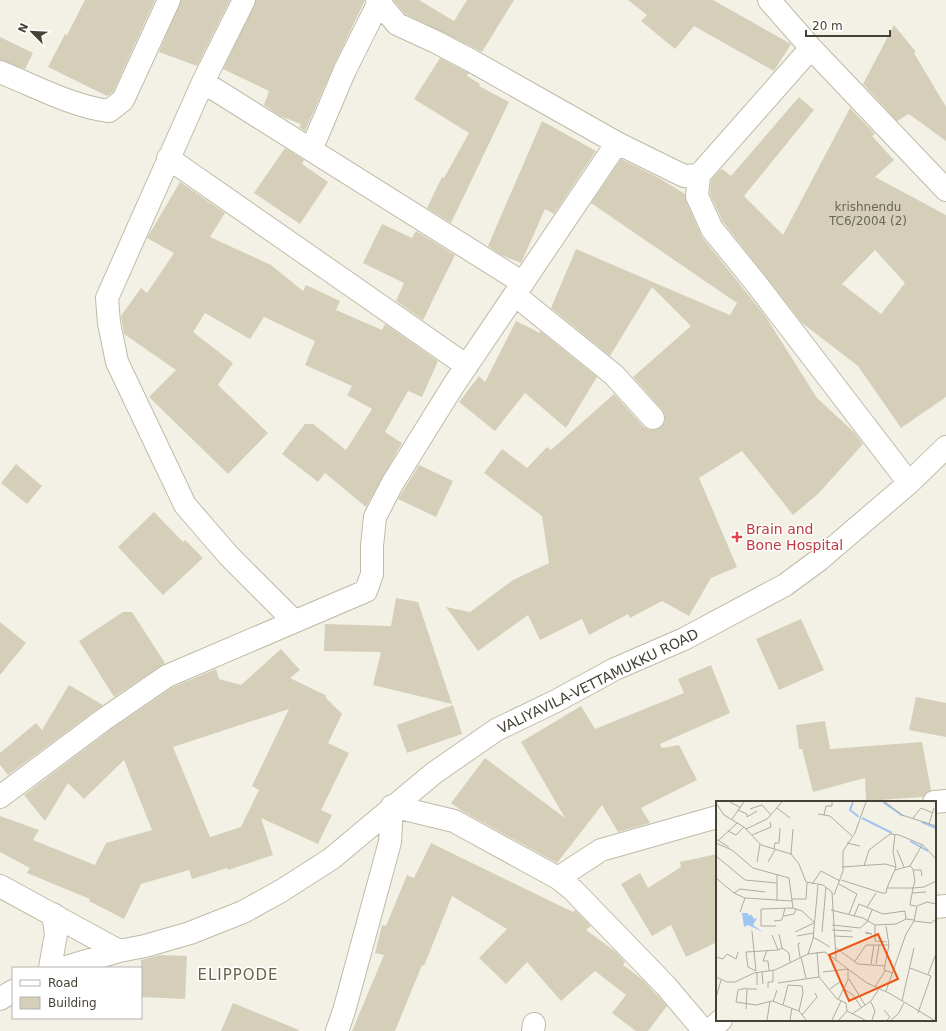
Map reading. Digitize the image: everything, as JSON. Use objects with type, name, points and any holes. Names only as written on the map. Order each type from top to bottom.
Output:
[{"type":"street","points":[[0,72],[75,103],[94,109],[109,111],[123,100],[169,0]]},
{"type":"street","points":[[244,0],[203,82],[168,158],[107,298],[109,323],[117,362],[185,504],[229,556],[294,621]]},
{"type":"street","points":[[769,0],[811,48],[946,190]]},
{"type":"street","points":[[311,150],[345,70],[378,1],[397,24],[454,51],[617,143],[684,176],[699,175]]},
{"type":"street","points":[[811,48],[699,175],[697,196],[712,229],[755,282],[909,482]]},
{"type":"street","points":[[203,82],[311,150],[519,289],[614,376],[653,418]]},
{"type":"street","points":[[0,798],[104,720],[167,676],[366,591],[372,574],[372,546],[375,517],[392,484],[467,366],[617,143]]},
{"type":"street","points":[[168,158],[467,366]]},
{"type":"street","name":"VALIYAVILA-VETTAMUKKU ROAD","points":[[66,967],[119,951],[145,946],[190,933],[243,912],[281,891],[331,859],[392,806],[434,773],[496,730],[556,701],[615,669],[684,639],[785,585],[819,560],[909,482],[946,447]]},
{"type":"street","points":[[936,802],[946,801]]},
{"type":"street","points":[[337,1031],[344,1011],[390,842],[392,806],[454,821],[558,878],[573,890],[666,986],[704,1031]]},
{"type":"street","points":[[558,878],[600,850],[716,817]]},
{"type":"street","points":[[0,886],[119,951]]},
{"type":"street","points":[[936,907],[946,906]]},
{"type":"street","points":[[50,967],[56,934],[53,914]]},
{"type":"street","points":[[0,999],[12,992]]},
{"type":"street","points":[[709,1031],[720,1021]]},
{"type":"building","points":[[85,0],[155,0],[113,92],[107,96],[48,67]]},
{"type":"building","points":[[181,0],[230,0],[197,66],[159,52]]},
{"type":"building","points":[[256,0],[365,0],[305,131],[299,127],[301,124],[280,116],[264,105],[269,91],[223,69]]},
{"type":"building","points":[[393,0],[419,0],[454,21],[467,0],[514,0],[482,52],[405,14]]},
{"type":"building","points":[[628,0],[713,0],[791,44],[774,71],[694,26],[675,49],[641,21],[647,15]]},
{"type":"building","points":[[894,25],[916,52],[914,53],[946,107],[946,141],[909,114],[897,121],[863,84]]},
{"type":"building","points":[[0,37],[33,53],[25,69],[0,60]]},
{"type":"building","points":[[440,58],[469,73],[467,76],[480,84],[479,86],[509,102],[451,223],[427,208],[442,177],[444,178],[469,133],[414,99]]},
{"type":"building","points":[[799,97],[814,110],[744,196],[783,235],[850,108],[875,134],[872,136],[894,160],[875,177],[946,215],[946,397],[901,428],[858,366],[802,323],[723,222],[710,194],[711,180],[722,169],[731,176]],"holes":[[[875,250],[905,283],[881,314],[842,284]]]},
{"type":"building","points":[[542,121],[596,151],[554,214],[545,209],[521,263],[501,255],[488,246]]},
{"type":"building","points":[[285,148],[304,160],[302,164],[328,182],[300,224],[254,193]]},
{"type":"building","points":[[621,159],[659,178],[685,194],[686,201],[702,237],[766,317],[817,398],[855,433],[863,444],[818,494],[793,515],[742,451],[699,478],[737,567],[711,578],[689,616],[662,601],[630,618],[628,614],[589,635],[582,619],[540,640],[528,615],[478,651],[446,607],[470,612],[513,580],[549,563],[542,516],[484,473],[502,449],[527,468],[547,447],[551,450],[614,394],[644,427],[650,430],[655,430],[661,427],[665,421],[665,415],[633,377],[691,326],[652,287],[610,356],[551,308],[576,249],[730,315],[737,303],[591,203]]},
{"type":"building","points":[[180,182],[225,213],[210,237],[271,265],[303,291],[306,285],[340,301],[336,310],[382,330],[385,324],[438,361],[422,397],[408,391],[385,432],[402,443],[366,507],[325,473],[318,482],[282,454],[305,424],[313,424],[346,450],[372,409],[347,395],[352,386],[305,365],[315,341],[264,317],[250,339],[205,313],[193,332],[233,363],[218,385],[268,433],[228,474],[149,397],[176,370],[124,334],[121,316],[141,288],[147,293],[174,253],[147,238]]},
{"type":"building","points":[[382,224],[412,238],[416,231],[455,255],[423,320],[396,301],[404,283],[363,263]]},
{"type":"building","points":[[516,321],[540,333],[540,331],[597,377],[566,428],[525,393],[495,431],[459,402],[479,376],[485,382]]},
{"type":"building","points":[[16,464],[42,486],[27,504],[1,483]]},
{"type":"building","points":[[419,465],[453,481],[436,517],[398,499]]},
{"type":"building","points":[[154,512],[183,542],[185,540],[203,558],[163,595],[118,547]]},
{"type":"building","points":[[396,598],[418,602],[452,704],[373,685],[381,652],[324,651],[325,624],[391,626]]},
{"type":"building","points":[[123,612],[132,612],[165,663],[114,697],[79,641]]},
{"type":"building","points":[[801,619],[824,670],[779,690],[756,639]]},
{"type":"building","points":[[0,622],[26,643],[0,675]]},
{"type":"building","points":[[281,649],[300,670],[290,678],[327,696],[325,697],[342,714],[328,743],[349,753],[321,810],[332,815],[318,844],[261,818],[273,855],[228,870],[227,868],[192,879],[189,870],[141,884],[124,919],[89,901],[90,899],[27,873],[30,868],[0,852],[0,816],[39,830],[33,840],[95,865],[106,843],[152,830],[124,760],[84,799],[68,783],[45,821],[24,795],[110,730],[173,687],[216,669],[219,679],[241,685]],"holes":[[[289,709],[252,786],[259,790],[241,827],[210,837],[173,747]]]},
{"type":"building","points":[[711,665],[730,713],[660,744],[662,748],[679,745],[697,780],[641,808],[650,823],[618,832],[602,805],[557,863],[462,811],[451,803],[485,758],[565,818],[521,742],[581,706],[595,729],[684,693],[678,679]]},
{"type":"building","points":[[69,685],[103,705],[8,775],[0,765],[0,753],[36,723],[42,730]]},
{"type":"building","points":[[916,697],[946,703],[946,737],[909,730]]},
{"type":"building","points":[[453,705],[462,734],[407,753],[397,725]]},
{"type":"building","points":[[825,721],[830,749],[922,742],[931,790],[923,797],[866,801],[865,778],[813,792],[802,749],[799,749],[796,725]]},
{"type":"building","points":[[431,843],[573,912],[575,910],[591,926],[586,930],[616,952],[625,962],[623,965],[643,980],[667,1006],[648,1031],[636,1031],[612,1013],[626,995],[595,971],[561,1001],[527,962],[506,984],[479,958],[507,929],[452,896],[424,966],[422,965],[395,1031],[352,1031],[384,955],[375,953],[382,925],[386,926],[407,875],[414,878]]},
{"type":"building","points":[[716,854],[716,942],[686,957],[671,925],[652,936],[621,884],[640,873],[648,888],[681,867],[680,862]]},
{"type":"building","points":[[160,955],[187,956],[185,999],[142,997],[141,960]]},
{"type":"building","points":[[233,1003],[299,1030],[221,1031]]},
{"type":"place","name":"Brain and Bone Hospital","points":[[737,537]]},
{"type":"district","name":"ELIPPODE","points":[[238,975]]}]
